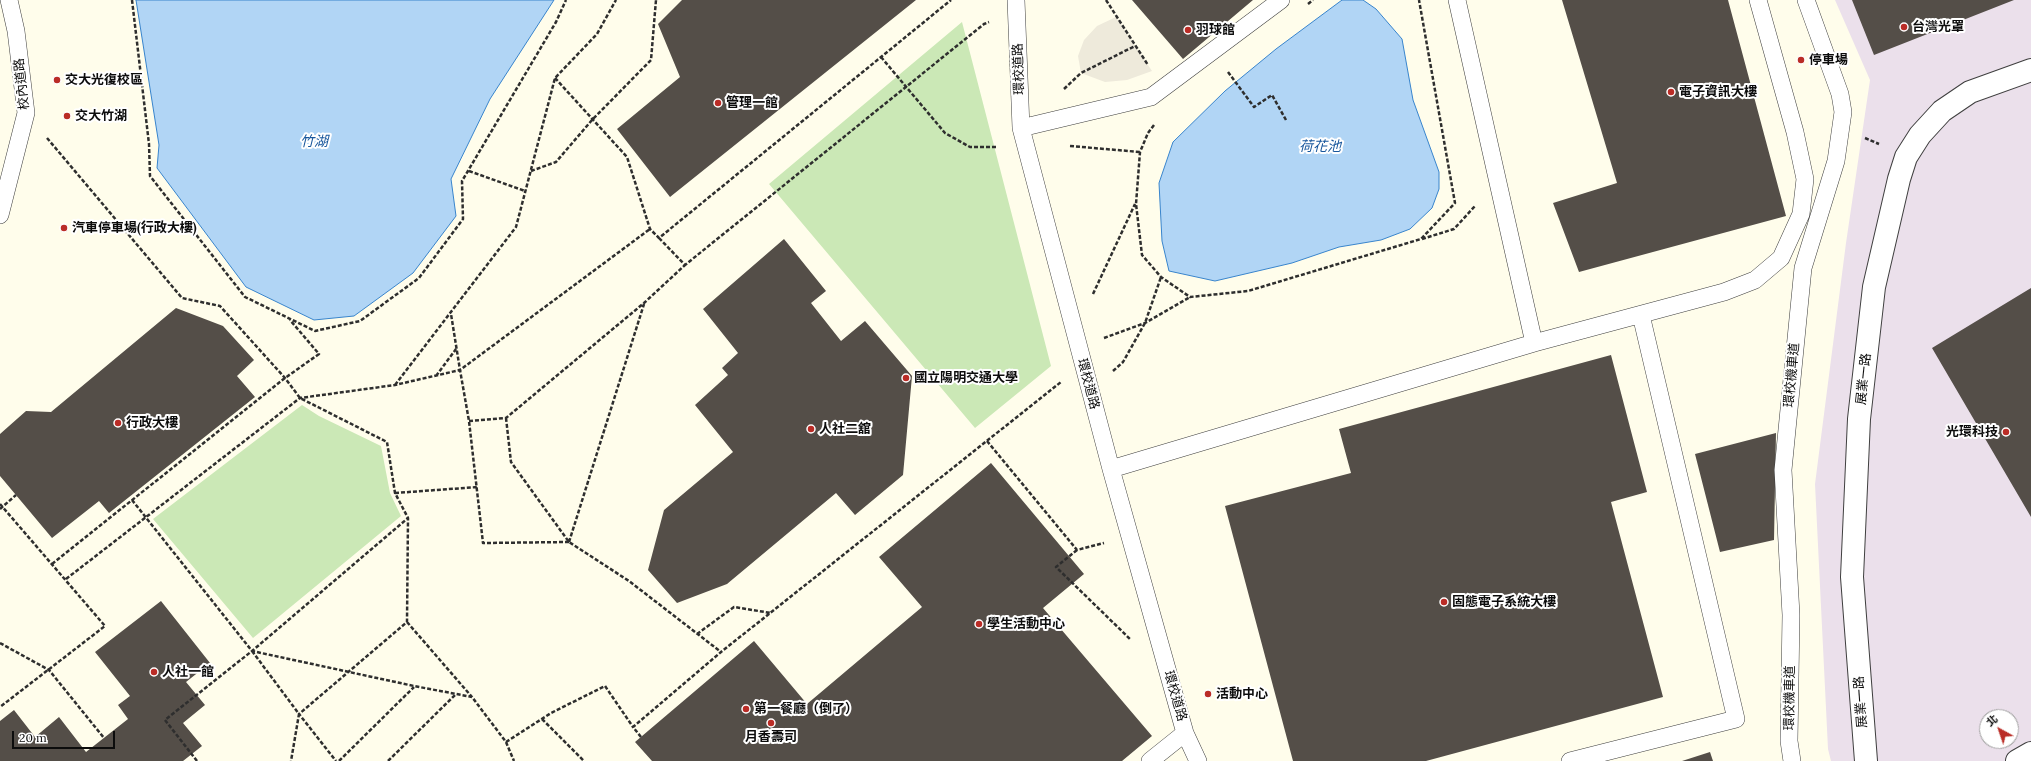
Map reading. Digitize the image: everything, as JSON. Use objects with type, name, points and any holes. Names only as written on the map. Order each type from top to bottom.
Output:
[{"type":"street","name":"展業一路","points":[[1866,761],[1852,577],[1859,419],[1874,287],[1899,179],[1906,157],[1920,135],[1942,112],[1970,92],[2031,70]]},
{"type":"street","points":[[2017,761],[2031,753]]},
{"type":"lane","name":"校內道路","points":[[0,214],[26,113],[16,32],[9,0]]},
{"type":"lane","points":[[1023,135],[1151,97],[1281,0]]},
{"type":"lane","points":[[1457,0],[1534,344]]},
{"type":"lane","points":[[1111,469],[1534,344],[1724,292],[1755,280],[1780,258],[1801,214],[1805,180],[1796,132],[1758,0]]},
{"type":"lane","name":"環校機車道","points":[[1792,761],[1789,741],[1791,615],[1783,470],[1802,268],[1836,161],[1843,112],[1840,94],[1806,0]]},
{"type":"lane","name":"環校道路","points":[[1016,5],[1020,105],[1023,135],[1130,537],[1185,733],[1198,761]]},
{"type":"lane","points":[[1570,761],[1736,719],[1640,315]]},
{"type":"lane","points":[[1150,761],[1185,733]]},
{"type":"path","points":[[132,0],[148,144],[150,176],[245,297],[315,331],[360,321],[419,278],[463,219],[462,181],[556,22],[566,0]]},
{"type":"path","points":[[395,385],[451,314],[516,227],[555,78],[597,34],[616,0]]},
{"type":"path","points":[[530,171],[556,162],[592,120],[651,60],[656,0]]},
{"type":"path","points":[[660,238],[951,0]]},
{"type":"path","points":[[1106,0],[1162,89],[1173,100],[1148,132],[1140,152],[1136,204],[1142,255],[1161,277],[1190,297]]},
{"type":"path","points":[[1419,0],[1455,203],[1422,239]]},
{"type":"path","points":[[469,421],[506,418],[644,303],[684,265],[984,24],[1016,5]]},
{"type":"path","points":[[1020,105],[1048,102],[1081,73],[1135,46]]},
{"type":"path","points":[[882,57],[945,133],[970,147],[994,148],[1023,135],[1140,152]]},
{"type":"path","points":[[1224,67],[1254,108],[1272,96],[1286,120]]},
{"type":"path","points":[[555,78],[627,157],[650,229],[684,265]]},
{"type":"path","points":[[26,113],[182,298],[220,306],[285,378],[300,398],[387,442],[395,493],[408,518],[407,622],[472,697],[506,742],[514,761]]},
{"type":"path","points":[[469,170],[525,191]]},
{"type":"path","points":[[1077,339],[1145,324],[1190,297],[1248,291],[1454,229],[1498,183]]},
{"type":"path","points":[[1077,339],[1136,204]]},
{"type":"path","points":[[66,579],[300,398],[395,385],[460,370],[650,229]]},
{"type":"path","points":[[1091,394],[1123,362],[1145,324],[1161,277]]},
{"type":"path","points":[[569,542],[644,303]]},
{"type":"path","points":[[451,314],[469,421],[478,487],[483,543],[569,542]]},
{"type":"path","points":[[52,564],[285,378],[320,354],[289,318]]},
{"type":"path","points":[[435,376],[456,349]]},
{"type":"path","points":[[633,727],[721,652],[1083,364]]},
{"type":"path","points":[[506,418],[511,462],[569,542],[629,581],[721,652]]},
{"type":"path","points":[[986,441],[1077,550]]},
{"type":"path","points":[[395,493],[478,487]]},
{"type":"path","points":[[0,707],[105,626],[66,579],[1,506],[16,495]]},
{"type":"path","points":[[132,500],[252,651],[336,761]]},
{"type":"path","points":[[197,761],[165,720],[252,651],[408,518]]},
{"type":"path","points":[[1130,537],[1077,550],[1056,567],[1136,645]]},
{"type":"path","points":[[697,634],[734,607],[771,613]]},
{"type":"path","points":[[291,761],[299,714],[407,622]]},
{"type":"path","points":[[0,643],[49,670],[104,738]]},
{"type":"path","points":[[252,651],[472,697]]},
{"type":"path","points":[[339,761],[414,686]]},
{"type":"path","points":[[506,742],[542,719],[605,686],[641,737]]},
{"type":"path","points":[[388,761],[456,694]]},
{"type":"path","points":[[542,719],[584,761]]},
{"type":"shaded area","points":[[1835,0],[2031,0],[2031,761],[1831,761],[1828,749],[1815,484],[1846,243],[1870,80]]},
{"type":"shaded area","points":[[1116,17],[1152,71],[1127,80],[1105,82],[1081,73],[1078,56],[1084,40],[1097,26]]},
{"type":"green space","points":[[962,22],[1051,366],[975,428],[769,184]]},
{"type":"green space","points":[[302,405],[319,416],[381,446],[390,493],[401,516],[253,638],[153,519]]},
{"type":"water","name":"竹湖","points":[[136,0],[554,0],[490,99],[451,179],[456,216],[413,273],[354,316],[314,320],[246,287],[157,168],[159,145]]},
{"type":"water","name":"荷花池","points":[[1342,0],[1363,0],[1376,9],[1402,39],[1413,100],[1439,172],[1439,189],[1432,208],[1410,229],[1381,240],[1339,247],[1292,263],[1215,281],[1169,271],[1162,241],[1159,183],[1173,142],[1225,91],[1276,49]]},
{"type":"building","name":"管理一館","points":[[682,0],[916,0],[670,197],[617,129],[680,77],[658,24]]},
{"type":"building","name":"羽球館","points":[[1132,0],[1253,0],[1183,59]]},
{"type":"building","name":"電子資訊大樓","points":[[1562,0],[1728,0],[1786,216],[1579,272],[1553,203],[1617,183]]},
{"type":"building","name":"台灣光罩","points":[[1852,0],[2014,0],[1874,55]]},
{"type":"building","name":"人社二舘","points":[[784,239],[826,291],[811,303],[841,341],[865,321],[912,376],[903,475],[855,515],[836,493],[727,584],[677,603],[648,570],[664,510],[733,452],[695,405],[728,375],[722,368],[738,353],[703,309]]},
{"type":"building","name":"光環科技","points":[[2031,288],[2031,517],[1932,348]]},
{"type":"building","name":"行政大樓","points":[[176,308],[223,326],[254,360],[237,376],[255,397],[109,513],[99,501],[52,538],[0,476],[0,434],[26,411],[51,412]]},
{"type":"building","name":"固態電子系統大樓","points":[[1611,355],[1647,492],[1611,502],[1663,697],[1426,761],[1293,761],[1225,506],[1351,473],[1339,429]]},
{"type":"building","points":[[1776,433],[1774,540],[1720,552],[1695,454]]},
{"type":"building","name":"學生活動中心","points":[[991,463],[1084,574],[1043,608],[1152,736],[1122,761],[652,761],[635,742],[754,641],[807,704],[922,607],[879,557]]},
{"type":"building","name":"人社一館","points":[[161,601],[210,663],[186,682],[205,705],[183,723],[202,746],[183,761],[0,761],[0,721],[14,710],[35,737],[59,717],[86,752],[128,719],[118,705],[130,696],[95,652]]},
{"type":"building","points":[[1710,752],[1713,761],[1682,761]]},
{"type":"place","name":"台灣光罩","points":[[1904,27]]},
{"type":"place","name":"羽球館","points":[[1188,30]]},
{"type":"place","name":"停車場","points":[[1801,60]]},
{"type":"place","name":"交大光復校區","points":[[57,80]]},
{"type":"place","name":"電子資訊大樓","points":[[1671,92]]},
{"type":"place","name":"管理一館","points":[[718,103]]},
{"type":"place","name":"交大竹湖","points":[[67,116]]},
{"type":"place","name":"汽車停車場(行政大樓)","points":[[64,228]]},
{"type":"place","name":"國立陽明交通大學","points":[[906,378]]},
{"type":"place","name":"行政大樓","points":[[118,423]]},
{"type":"place","name":"人社二舘","points":[[811,429]]},
{"type":"place","name":"光環科技","points":[[2006,432]]},
{"type":"place","name":"固態電子系統大樓","points":[[1444,602]]},
{"type":"place","name":"學生活動中心","points":[[979,624]]},
{"type":"place","name":"人社一館","points":[[154,672]]},
{"type":"place","name":"活動中心","points":[[1208,694]]},
{"type":"place","name":"第一餐廳（倒了）","points":[[746,709]]},
{"type":"place","name":"月香壽司","points":[[771,723]]}]
